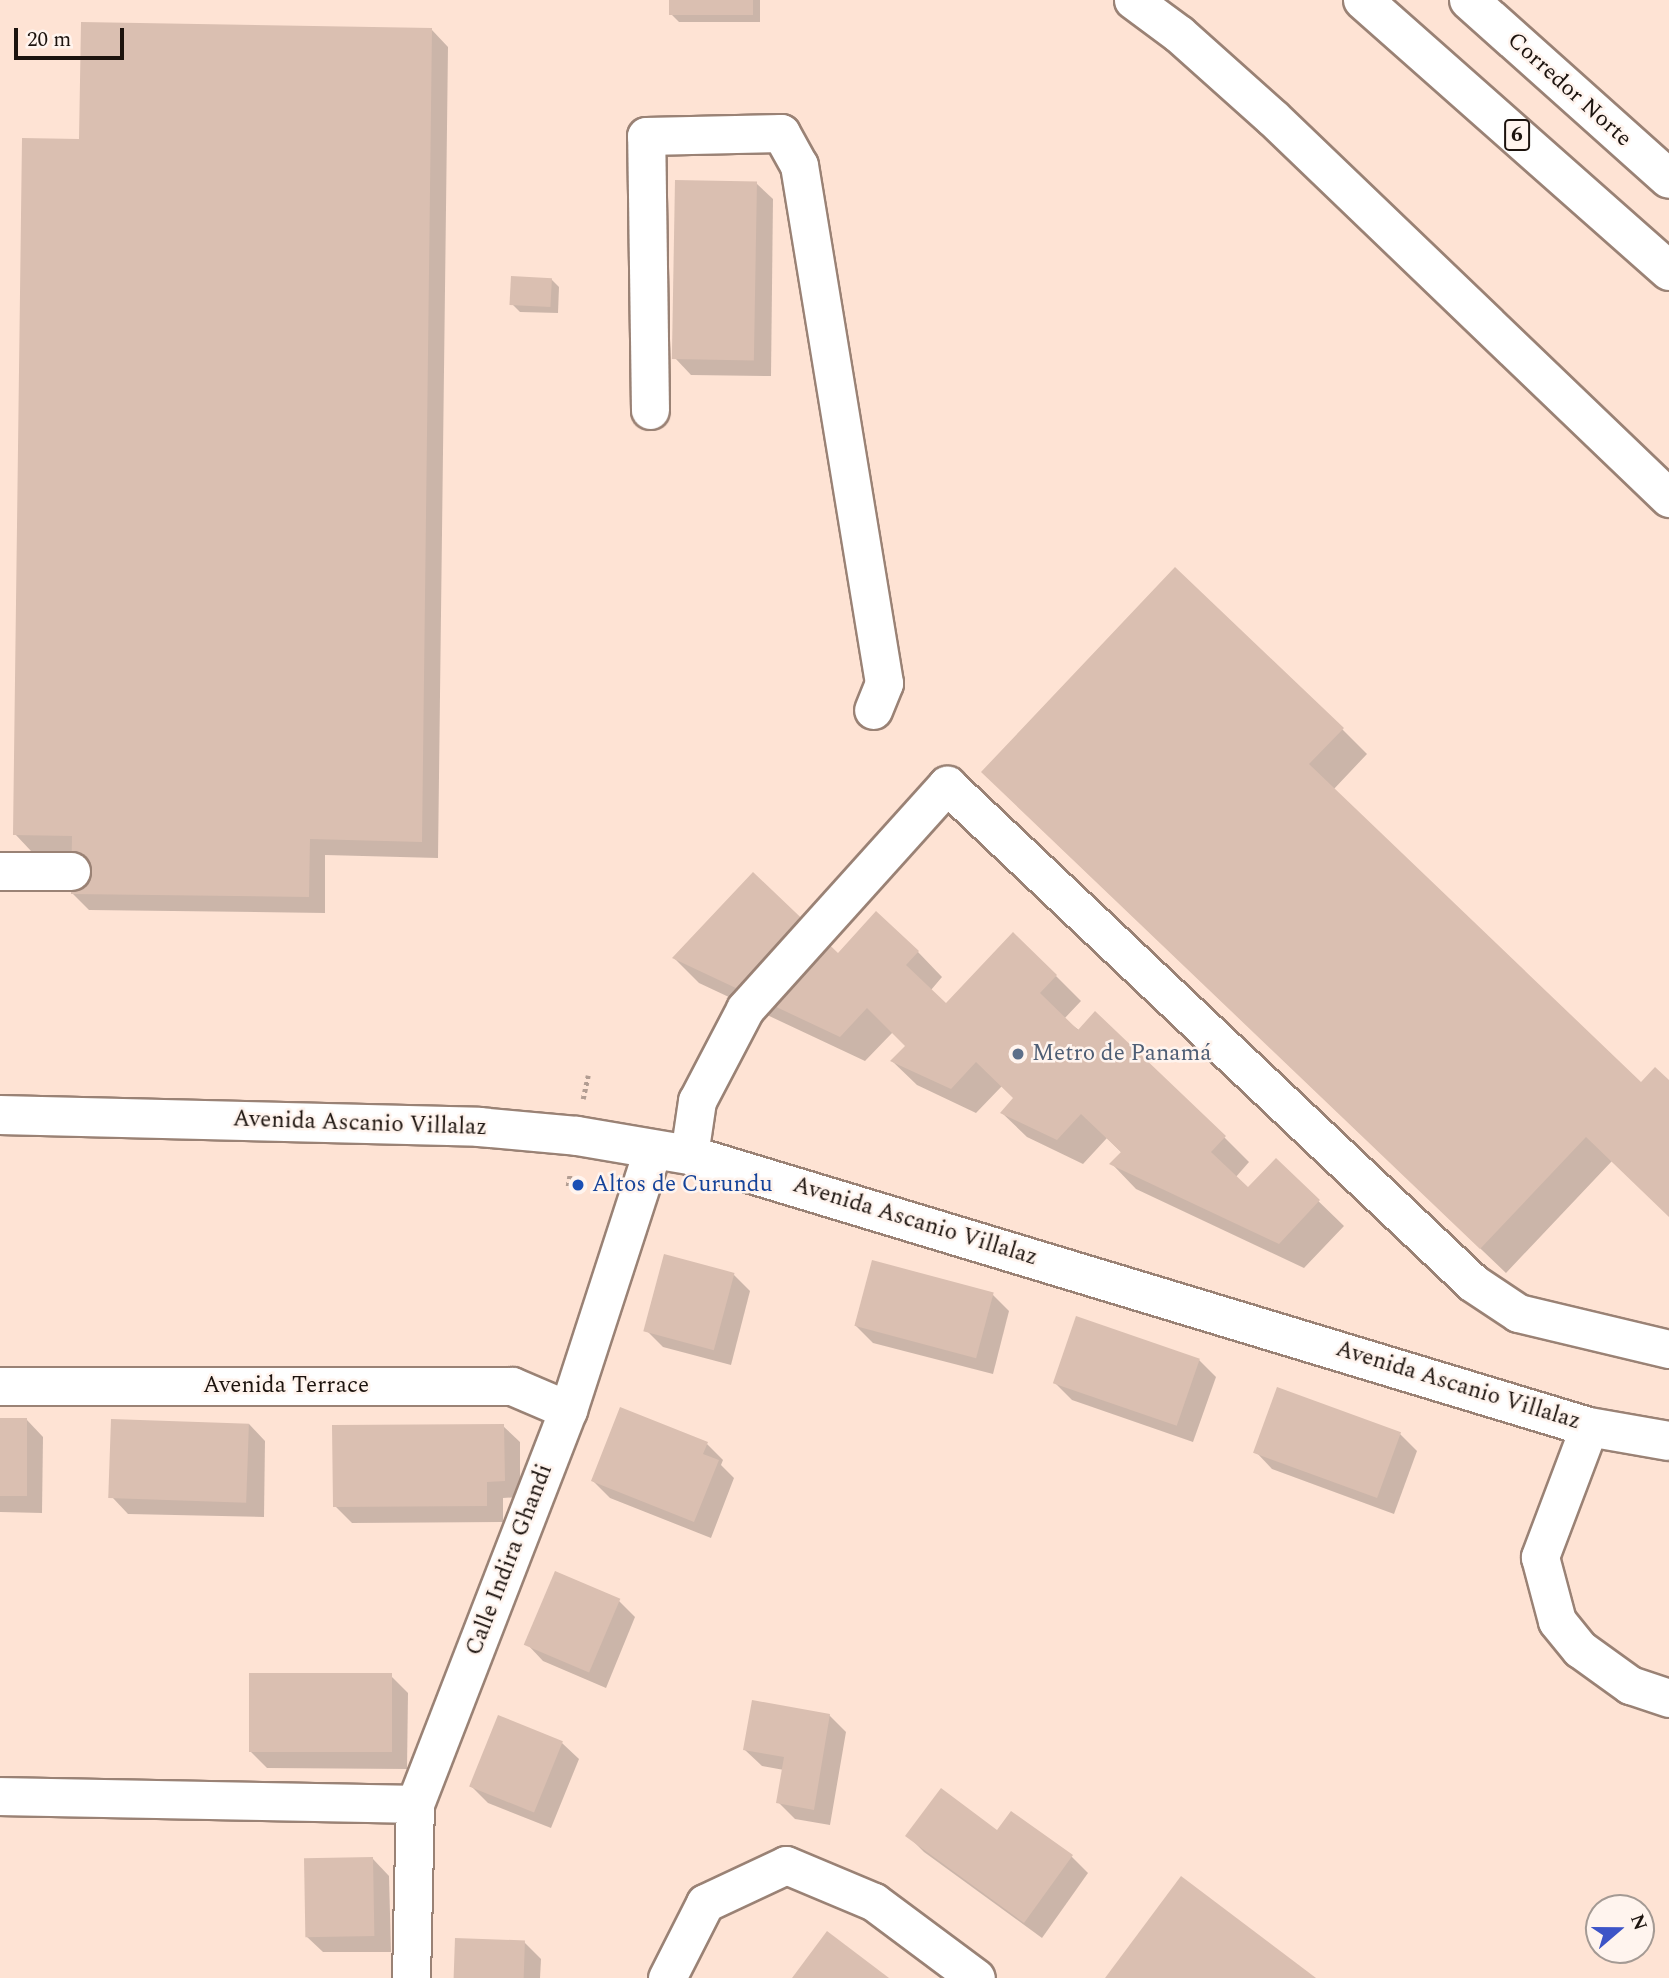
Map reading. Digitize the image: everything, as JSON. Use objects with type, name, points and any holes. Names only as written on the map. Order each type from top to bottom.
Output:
[{"type":"main road","name":"6","points":[[1363,0],[1669,271]]},
{"type":"main road","name":"Corredor Norte","points":[[1469,0],[1669,179]]},
{"type":"main road","name":"Avenida Ascanio Villalaz","points":[[5,1113],[480,1126],[577,1136],[671,1152],[1589,1427],[1669,1441]]},
{"type":"street","points":[[1133,0],[1179,34],[1273,118],[1669,498]]},
{"type":"street","points":[[649,410],[646,136],[781,133],[799,165],[884,683],[873,710]]},
{"type":"street","name":"Calle Indira Ghandi","points":[[411,1978],[415,1804],[671,1152],[745,1009],[947,785],[1473,1283],[1518,1312],[1669,1349]]},
{"type":"street","points":[[0,871],[71,871]]},
{"type":"street","name":"Avenida Terrace","points":[[0,1386],[512,1386],[568,1410]]},
{"type":"street","points":[[1589,1427],[1540,1558],[1557,1621],[1580,1649],[1630,1685],[1669,1698]]},
{"type":"street","points":[[0,1796],[415,1804]]},
{"type":"street","points":[[667,1978],[705,1903],[786,1865],[874,1902],[976,1978]]},
{"type":"building","points":[[669,0],[753,0],[753,15],[669,15]]},
{"type":"building","points":[[81,22],[432,28],[422,842],[310,839],[309,897],[71,894],[72,836],[13,835],[22,138],[79,139]]},
{"type":"building","points":[[675,180],[757,181],[754,360],[672,359]]},
{"type":"building","points":[[511,276],[552,278],[550,307],[509,305]]},
{"type":"building","points":[[1175,567],[1344,728],[1309,764],[1641,1082],[1655,1067],[1669,1080],[1669,1217],[1586,1137],[1480,1249],[981,772]]},
{"type":"building","name":"Metro de Panamá","points":[[753,872],[838,953],[876,911],[919,951],[906,965],[946,1003],[1013,932],[1057,975],[1040,993],[1078,1030],[1095,1011],[1226,1136],[1211,1152],[1248,1187],[1276,1158],[1320,1200],[1279,1244],[1109,1164],[1121,1152],[1081,1114],[1057,1140],[1000,1113],[1013,1098],[976,1062],[951,1089],[890,1061],[905,1046],[867,1008],[840,1037],[672,958]]},
{"type":"building","points":[[664,1254],[735,1273],[714,1350],[643,1331]]},
{"type":"building","points":[[872,1260],[994,1293],[976,1358],[854,1326]]},
{"type":"building","points":[[1076,1316],[1200,1359],[1177,1426],[1053,1383]]},
{"type":"building","points":[[1277,1387],[1401,1432],[1377,1498],[1253,1453]]},
{"type":"building","points":[[620,1407],[708,1442],[703,1454],[719,1460],[694,1522],[591,1481]]},
{"type":"building","points":[[0,1418],[27,1418],[27,1496],[0,1496]]},
{"type":"building","points":[[111,1419],[249,1424],[246,1503],[108,1498]]},
{"type":"building","points":[[504,1424],[505,1481],[487,1482],[487,1506],[333,1507],[332,1425]]},
{"type":"building","points":[[555,1571],[620,1599],[589,1672],[524,1645]]},
{"type":"building","points":[[249,1673],[392,1673],[392,1752],[249,1752]]},
{"type":"building","points":[[752,1700],[830,1714],[814,1810],[776,1803],[784,1757],[743,1750]]},
{"type":"building","points":[[498,1715],[563,1741],[534,1813],[469,1786]]},
{"type":"building","points":[[941,1788],[997,1830],[1011,1811],[1073,1855],[1024,1923],[905,1836]]},
{"type":"building","points":[[373,1857],[374,1936],[305,1937],[304,1858]]},
{"type":"building","points":[[1181,1876],[1316,1978],[1105,1978]]},
{"type":"building","points":[[827,1931],[889,1978],[792,1978]]},
{"type":"building","points":[[455,1938],[525,1940],[524,1978],[454,1978]]},
{"type":"place","name":"Metro de Panamá","points":[[1018,1054]]},
{"type":"place","name":"Altos de Curundu","points":[[578,1185]]}]
